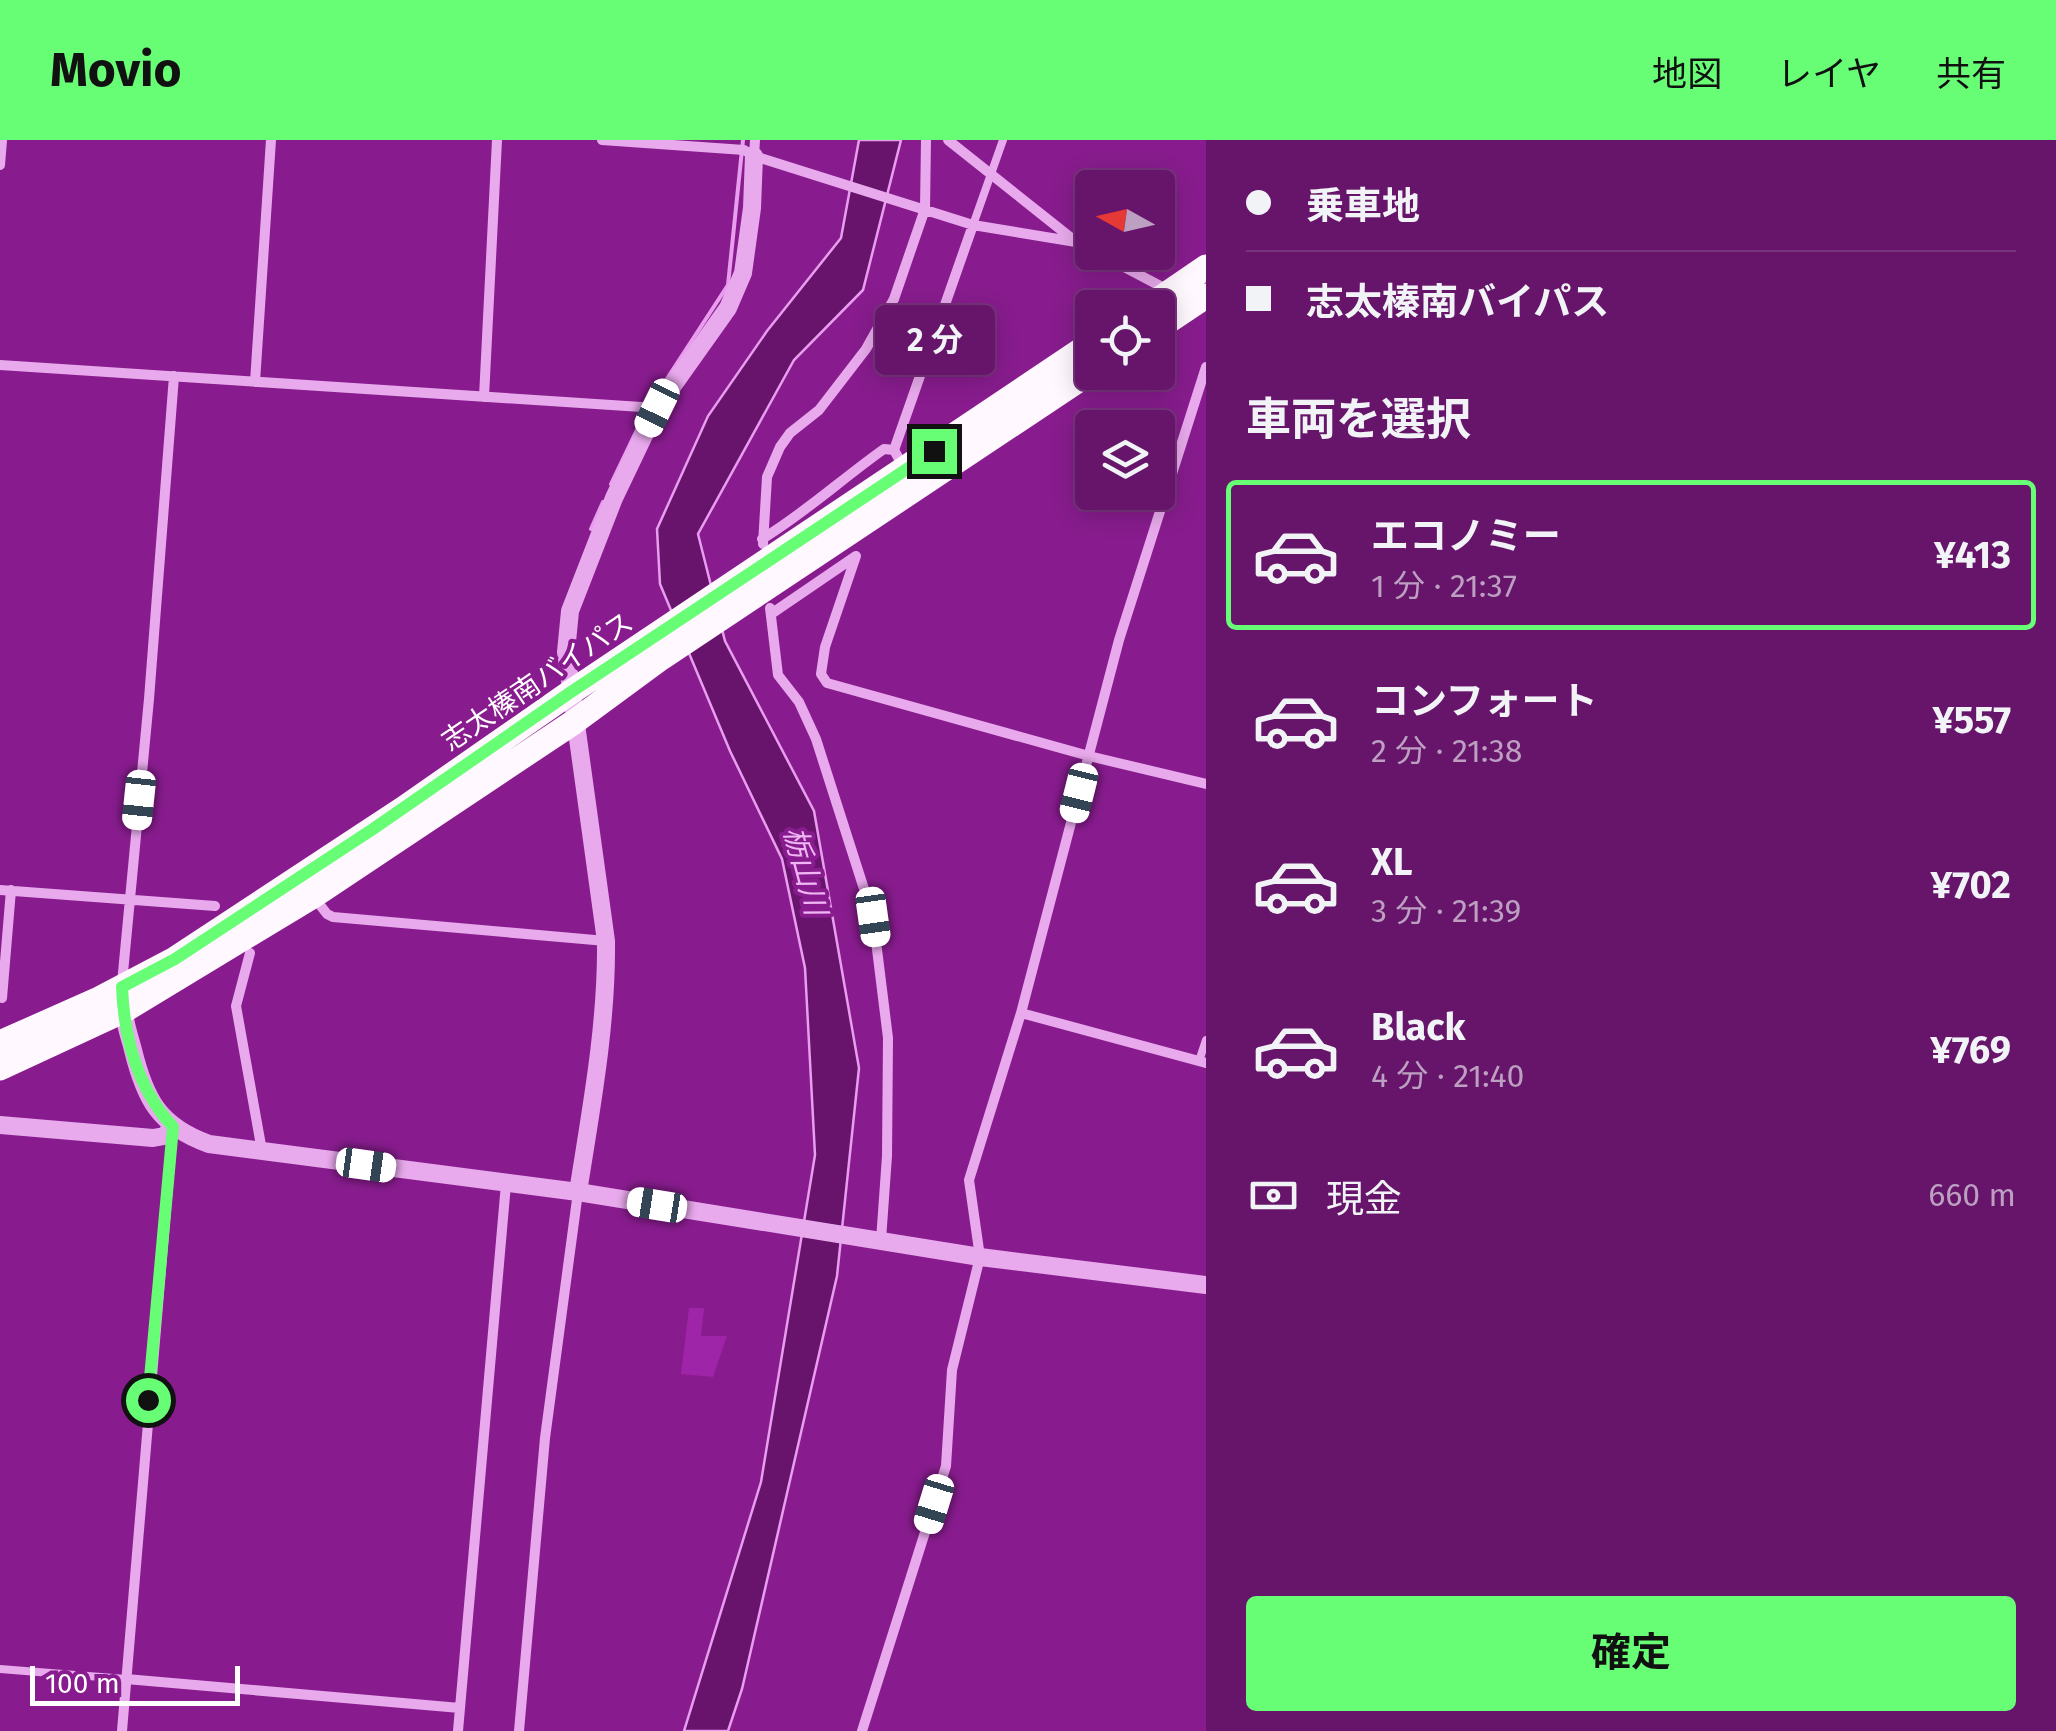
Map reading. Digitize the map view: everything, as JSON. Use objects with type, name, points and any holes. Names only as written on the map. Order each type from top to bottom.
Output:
[{"type":"highway","points":[[1173,290],[1206,267]]},
{"type":"highway","points":[[1175,319],[1202,304]]},
{"type":"highway","name":"志太榛南バイパス","points":[[729,600],[900,460],[1075,354]]},
{"type":"highway","name":"志太榛南バイパス","points":[[0,1043],[122,999],[175,959],[571,692],[656,648],[1075,381]]},
{"type":"highway","name":"志太榛南バイパス","points":[[0,1068],[313,896],[574,722],[656,648]]},
{"type":"street","points":[[0,165],[2,140]]},
{"type":"street","points":[[256,382],[270,140]]},
{"type":"street","points":[[484,397],[497,140]]},
{"type":"street","points":[[602,140],[755,148],[816,174],[974,225],[1075,242]]},
{"type":"street","points":[[926,140],[922,208],[894,299],[866,349],[819,410],[790,433],[780,447],[766,477],[762,542],[884,450],[900,460],[974,225]]},
{"type":"street","points":[[948,140],[1075,241]]},
{"type":"street","points":[[519,1731],[546,1438],[606,982],[606,940],[566,652],[570,611],[650,408],[728,308],[743,272],[755,148]]},
{"type":"street","points":[[1128,270],[1166,290]]},
{"type":"street","points":[[1175,294],[1202,304]]},
{"type":"street","points":[[0,364],[650,408]]},
{"type":"street","points":[[862,1731],[946,1466],[952,1370],[980,1257],[969,1180],[1021,1013],[1119,640],[1206,367]]},
{"type":"street","points":[[174,376],[122,999],[141,1082],[151,1102],[173,1127],[209,1144],[578,1192],[980,1257],[1206,1286]]},
{"type":"street","points":[[877,1239],[887,1156],[888,1038],[873,917],[816,739],[799,702],[778,676],[770,611],[856,556],[825,647],[820,674],[827,683],[1089,756],[1206,784]]},
{"type":"street","points":[[2,998],[6,890],[215,906]]},
{"type":"street","points":[[313,896],[326,914],[333,916],[606,940]]},
{"type":"street","points":[[250,953],[236,1006],[262,1151]]},
{"type":"street","points":[[1021,1013],[1202,1062]]},
{"type":"street","points":[[0,1125],[153,1138],[164,1136],[173,1127]]},
{"type":"street","points":[[122,1731],[173,1127]]},
{"type":"street","points":[[458,1731],[506,1184]]},
{"type":"street","points":[[126,1679],[460,1708]]},
{"type":"lane","points":[[974,225],[1003,140]]},
{"type":"lane","points":[[1202,1062],[1206,1040]]},
{"type":"lane","points":[[0,1669],[126,1679]]},
{"type":"shaded area","points":[[689,1308],[704,1308],[701,1336],[727,1336],[713,1377],[681,1374]]},
{"type":"water","name":"栃山川","points":[[859,140],[901,140],[863,290],[794,360],[698,534],[725,641],[814,811],[859,1068],[837,1276],[742,1689],[728,1731],[684,1731],[761,1482],[815,1155],[805,968],[782,859],[730,751],[660,584],[657,529],[708,416],[767,331],[841,238]]},
{"type":"waterway","points":[[659,391],[728,285],[743,140]]},
{"type":"waterway","points":[[611,484],[646,411]]},
{"type":"waterway","points":[[591,529],[603,502]]},
{"type":"route","points":[[148,1400],[173,1127],[151,1102],[141,1082],[123,1011],[122,987],[175,959],[373,829],[934,451]]}]
